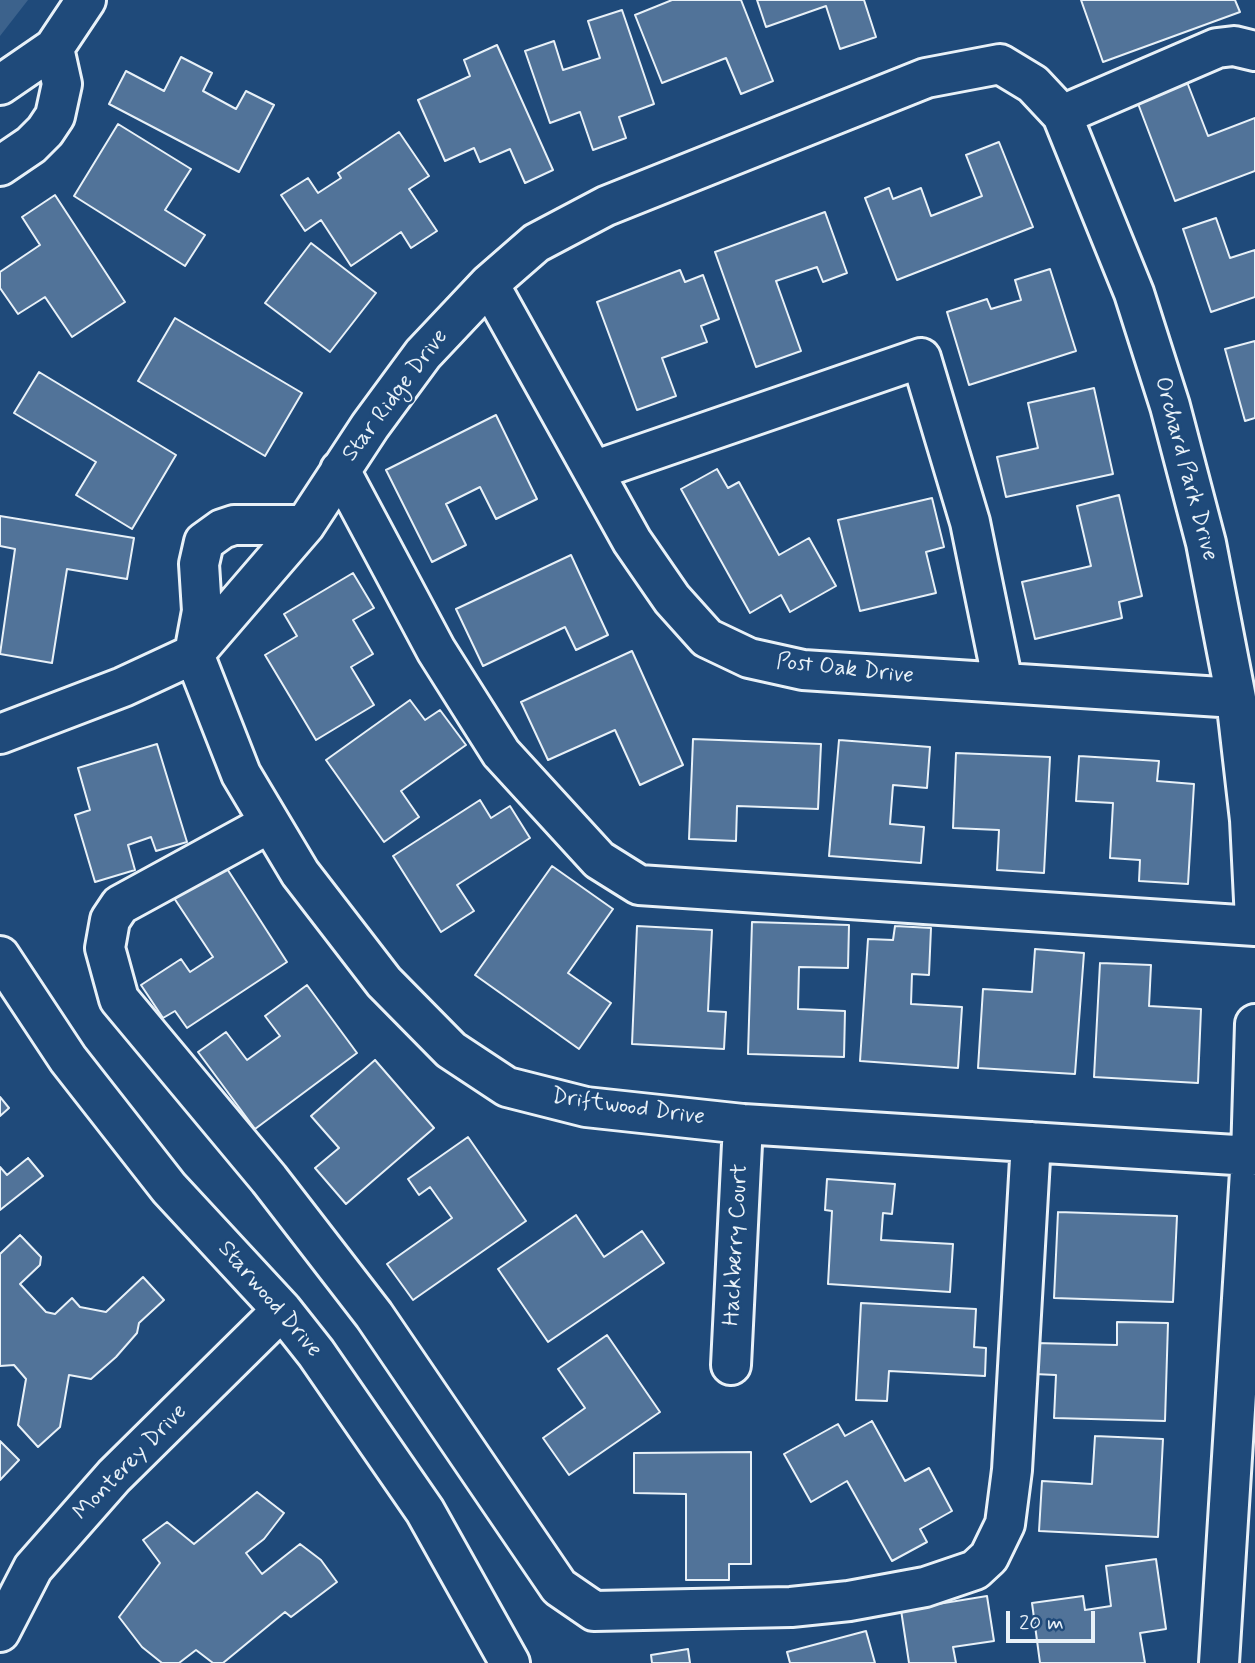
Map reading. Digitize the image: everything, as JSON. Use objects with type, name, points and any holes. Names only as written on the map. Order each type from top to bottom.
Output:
[{"type":"street","points":[[0,85],[54,48],[86,0]]},
{"type":"street","points":[[1062,115],[1217,48],[1234,46],[1255,51]]},
{"type":"street","points":[[0,166],[31,145],[55,116],[62,84],[54,48]]},
{"type":"street","name":"Orchard Park Drive","points":[[1000,64],[1033,84],[1062,115],[1134,293],[1170,406],[1206,543],[1236,698],[1250,820],[1255,920]]},
{"type":"street","name":"Star Ridge Drive","points":[[0,734],[123,687],[194,654],[305,525],[340,470],[423,354],[489,284],[536,243],[606,206],[926,78],[1000,64]]},
{"type":"street","name":"Post Oak Drive","points":[[489,284],[632,541],[672,599],[707,638],[748,658],[803,670],[1236,698]]},
{"type":"street","points":[[593,471],[921,358],[970,522],[1003,683]]},
{"type":"street","points":[[340,470],[436,650],[501,753],[599,860],[639,884],[1255,926]]},
{"type":"street","points":[[194,654],[202,611],[199,564],[204,542],[222,529],[234,525],[305,525]]},
{"type":"street","name":"Driftwood Drive","points":[[194,654],[241,774],[300,873],[384,982],[451,1050],[508,1087],[586,1107],[743,1124],[1251,1156]]},
{"type":"street","points":[[270,823],[120,905],[110,920],[105,948],[119,999],[269,1179],[374,1315],[559,1587],[594,1611],[791,1607],[849,1601],[925,1587],[975,1570],[989,1557],[1005,1524],[1012,1470],[1031,1142]]},
{"type":"street","name":"Starwood Drive","points":[[0,956],[68,1059],[169,1188],[282,1310],[379,1441],[425,1511],[510,1663]]},
{"type":"street","points":[[1219,1663],[1251,1156],[1255,1024]]},
{"type":"street","name":"Hackberry Court","points":[[731,1365],[743,1124]]},
{"type":"street","name":"Monterey Drive","points":[[0,1632],[33,1568],[114,1476],[282,1310]]},
{"type":"shaded area","points":[[0,0],[28,0],[0,36]]},
{"type":"building","points":[[672,0],[741,0],[773,81],[741,94],[726,58],[662,83],[635,15]]},
{"type":"building","points":[[757,0],[864,0],[876,37],[840,49],[826,6],[766,27]]},
{"type":"building","points":[[1081,0],[1235,0],[1240,12],[1103,62]]},
{"type":"building","points":[[622,10],[654,104],[619,117],[626,138],[593,150],[580,112],[550,123],[525,51],[554,41],[563,70],[600,58],[588,21]]},
{"type":"building","points":[[497,45],[553,170],[525,183],[510,149],[480,162],[474,148],[445,161],[418,100],[470,76],[464,60]]},
{"type":"building","points":[[181,57],[212,73],[203,91],[236,109],[246,91],[274,105],[239,172],[109,104],[126,71],[164,91]]},
{"type":"building","points":[[1187,82],[1208,136],[1255,118],[1255,171],[1175,201],[1137,101]]},
{"type":"building","points":[[118,124],[191,169],[165,210],[205,235],[185,266],[74,196]]},
{"type":"building","points":[[399,132],[429,176],[409,189],[437,231],[411,248],[401,232],[351,266],[321,220],[305,231],[281,195],[308,178],[318,193],[341,178],[338,173]]},
{"type":"building","points":[[999,142],[1033,227],[897,280],[865,198],[889,188],[893,199],[921,188],[931,216],[982,196],[966,155]]},
{"type":"building","points":[[55,195],[125,302],[72,337],[45,297],[18,314],[0,288],[0,272],[40,245],[22,217]]},
{"type":"building","points":[[825,212],[847,273],[823,282],[817,267],[776,281],[801,351],[756,367],[715,252]]},
{"type":"building","points":[[1216,218],[1230,258],[1255,250],[1255,297],[1211,312],[1183,229]]},
{"type":"building","points":[[311,243],[376,293],[330,352],[265,303]]},
{"type":"building","points":[[1050,269],[1076,351],[969,385],[947,312],[987,299],[991,309],[1021,300],[1015,280]]},
{"type":"building","points":[[680,270],[685,282],[703,275],[719,319],[701,326],[707,342],[662,358],[676,396],[637,410],[597,302]]},
{"type":"building","points":[[175,318],[302,393],[265,456],[138,381]]},
{"type":"building","points":[[1255,341],[1255,418],[1245,421],[1225,349]]},
{"type":"building","points":[[39,372],[176,455],[132,529],[76,495],[96,462],[14,413]]},
{"type":"building","points":[[1094,388],[1113,474],[1006,497],[997,457],[1038,448],[1028,403]]},
{"type":"building","points":[[496,415],[537,499],[496,519],[480,487],[446,504],[466,545],[432,562],[386,470]]},
{"type":"building","points":[[717,469],[728,488],[739,482],[779,555],[809,538],[836,586],[790,612],[781,595],[750,613],[681,489]]},
{"type":"building","points":[[1119,495],[1142,596],[1119,602],[1122,618],[1035,639],[1022,582],[1091,566],[1077,506]]},
{"type":"building","points":[[932,498],[944,547],[926,552],[936,593],[860,611],[838,520]]},
{"type":"building","points":[[0,516],[134,538],[127,579],[67,569],[52,663],[0,654],[15,549],[0,546]]},
{"type":"building","points":[[571,555],[608,635],[576,650],[565,627],[483,666],[456,609]]},
{"type":"building","points":[[353,573],[374,608],[353,620],[373,654],[351,667],[374,705],[316,740],[265,655],[297,636],[284,614]]},
{"type":"building","points":[[632,651],[683,765],[640,785],[615,730],[548,760],[521,702]]},
{"type":"building","points":[[410,700],[425,720],[440,710],[466,745],[401,791],[419,817],[384,842],[326,760]]},
{"type":"building","points":[[693,739],[821,744],[818,809],[737,806],[736,841],[689,839]]},
{"type":"building","points":[[839,740],[930,747],[927,788],[893,785],[890,824],[924,827],[921,863],[829,856]]},
{"type":"building","points":[[157,744],[187,842],[156,851],[151,837],[128,845],[135,870],[95,882],[75,815],[90,810],[78,768]]},
{"type":"building","points":[[956,753],[1050,757],[1044,873],[997,870],[999,830],[953,828]]},
{"type":"building","points":[[1079,756],[1159,761],[1157,781],[1194,784],[1188,884],[1139,881],[1140,860],[1110,858],[1113,803],[1076,801]]},
{"type":"building","points":[[480,800],[491,818],[510,806],[530,838],[457,885],[474,911],[441,932],[393,856]]},
{"type":"building","points":[[224,864],[287,962],[187,1028],[175,1011],[163,1018],[141,985],[181,959],[190,972],[213,957],[174,898]]},
{"type":"building","points":[[552,866],[613,909],[568,973],[611,1003],[579,1049],[475,975]]},
{"type":"building","points":[[752,922],[849,925],[848,968],[799,967],[798,1009],[845,1011],[844,1057],[748,1054]]},
{"type":"building","points":[[637,926],[712,930],[708,1011],[726,1012],[724,1049],[632,1044]]},
{"type":"building","points":[[895,926],[931,928],[929,975],[912,974],[911,1004],[962,1007],[958,1068],[860,1061],[868,939],[893,940]]},
{"type":"building","points":[[1035,949],[1084,953],[1075,1074],[978,1068],[983,989],[1032,992]]},
{"type":"building","points":[[1100,963],[1151,965],[1149,1006],[1201,1009],[1198,1083],[1094,1077]]},
{"type":"building","points":[[307,985],[357,1053],[255,1129],[198,1052],[226,1032],[247,1060],[280,1036],[265,1016]]},
{"type":"building","points":[[375,1060],[434,1128],[346,1204],[315,1168],[339,1148],[311,1116]]},
{"type":"building","points":[[0,1097],[9,1108],[0,1116]]},
{"type":"building","points":[[468,1137],[526,1221],[413,1300],[387,1264],[452,1218],[430,1187],[419,1195],[408,1179]]},
{"type":"building","points":[[28,1158],[43,1176],[0,1210],[0,1167],[7,1175]]},
{"type":"building","points":[[827,1179],[895,1184],[892,1214],[883,1213],[881,1240],[953,1244],[950,1292],[828,1284],[832,1211],[825,1210]]},
{"type":"building","points":[[1058,1212],[1177,1216],[1173,1302],[1054,1298]]},
{"type":"building","points":[[576,1215],[604,1257],[642,1231],[664,1263],[548,1342],[498,1269]]},
{"type":"building","points":[[20,1235],[41,1257],[40,1265],[20,1284],[46,1312],[55,1314],[72,1298],[80,1307],[106,1312],[143,1277],[164,1300],[139,1323],[137,1333],[116,1357],[91,1379],[69,1375],[60,1427],[38,1447],[18,1425],[26,1379],[14,1365],[0,1366],[0,1254]]},
{"type":"building","points":[[861,1303],[976,1309],[974,1347],[986,1348],[985,1376],[889,1371],[887,1401],[856,1400]]},
{"type":"building","points":[[1117,1322],[1168,1323],[1165,1421],[1054,1418],[1056,1375],[1034,1374],[1035,1343],[1117,1345]]},
{"type":"building","points":[[607,1335],[660,1412],[569,1475],[543,1438],[585,1408],[558,1369]]},
{"type":"building","points":[[872,1421],[905,1481],[929,1468],[952,1511],[920,1529],[927,1542],[892,1561],[847,1481],[811,1502],[784,1454],[838,1424],[845,1436]]},
{"type":"building","points":[[1095,1436],[1163,1439],[1158,1537],[1039,1531],[1042,1481],[1092,1484]]},
{"type":"building","points":[[0,1441],[19,1460],[0,1480]]},
{"type":"building","points":[[751,1452],[751,1564],[729,1564],[729,1580],[686,1580],[686,1494],[634,1493],[634,1453]]},
{"type":"building","points":[[257,1492],[284,1513],[264,1539],[246,1553],[262,1574],[300,1544],[321,1560],[337,1582],[291,1617],[285,1612],[223,1663],[213,1663],[196,1650],[179,1663],[162,1663],[142,1647],[119,1617],[160,1563],[143,1540],[167,1522],[194,1544]]},
{"type":"building","points":[[1156,1559],[1166,1629],[1140,1633],[1145,1663],[1040,1663],[1032,1603],[1083,1596],[1085,1610],[1111,1606],[1106,1566]]},
{"type":"building","points":[[987,1596],[994,1641],[953,1647],[956,1663],[909,1663],[901,1610]]},
{"type":"building","points":[[866,1631],[875,1663],[790,1663],[787,1652]]},
{"type":"building","points":[[688,1649],[690,1663],[652,1663],[651,1655]]}]
